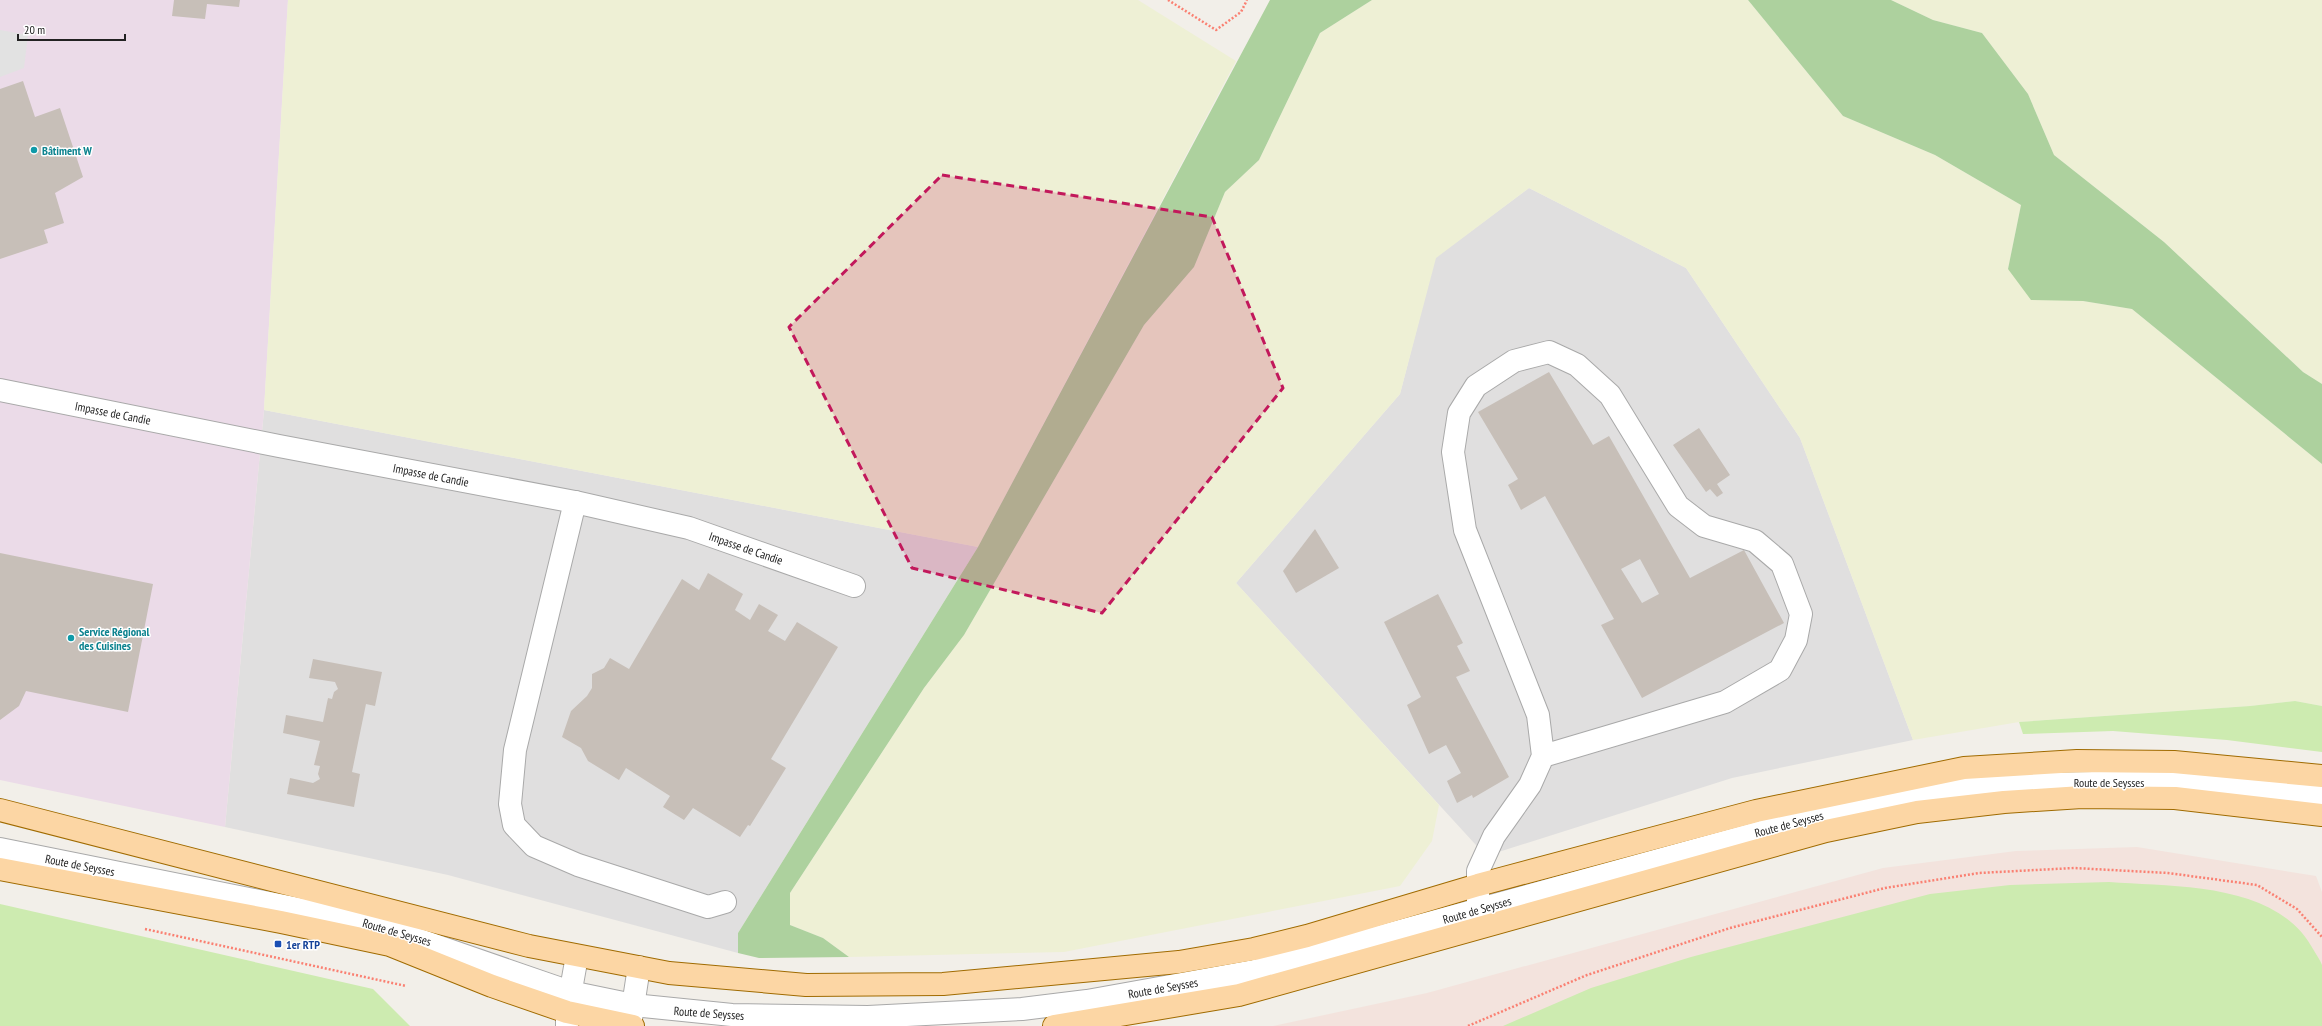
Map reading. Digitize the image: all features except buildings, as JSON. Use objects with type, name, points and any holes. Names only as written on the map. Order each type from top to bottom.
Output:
[{"type":"main road","name":"Route de Seysses","points":[[0,810],[529,946],[669,973],[806,985],[943,984],[1171,962],[1254,949],[1308,936],[1478,885],[1756,811],[1964,768],[2076,761],[2174,762],[2322,776]]},
{"type":"main road","name":"Route de Seysses","points":[[1054,1026],[1239,995],[1478,919],[1826,831],[1917,812],[2004,802],[2082,797],[2176,798],[2322,815]]},
{"type":"main road","name":"Route de Seysses","points":[[0,869],[281,922],[390,945],[492,986],[568,1010],[631,1021]]},
{"type":"street","points":[[1478,919],[1478,871],[1494,836],[1530,785],[1543,756],[1538,715],[1465,530],[1453,452],[1459,413],[1476,386],[1514,361],[1549,352],[1577,365],[1610,395],[1678,506],[1704,526],[1755,541],[1782,564],[1801,614],[1796,640],[1780,670],[1725,702],[1543,756]]},
{"type":"street","name":"Impasse de Candie","points":[[0,390],[271,445],[575,502],[689,528],[854,586]]},
{"type":"street","points":[[575,502],[515,750],[510,804],[514,825],[534,846],[578,865],[708,907],[725,902]]},
{"type":"street","name":"Route de Seysses","points":[[631,1021],[732,1015],[868,1017],[1022,1010],[1254,971],[1478,919],[1833,812],[1926,793],[2002,784],[2176,782],[2322,796]]},
{"type":"street","name":"Route de Seysses","points":[[0,849],[373,924],[568,1010]]},
{"type":"street","points":[[568,1010],[577,956]]},
{"type":"street","points":[[631,1021],[639,967]]},
{"type":"path","points":[[1168,0],[1216,30],[1240,12],[1247,0]]},
{"type":"path","points":[[1468,1026],[1587,975],[1730,928],[1885,888],[1979,873],[2082,869],[2168,873],[2257,886],[2297,908],[2322,937]]},
{"type":"path","points":[[143,929],[413,987]]},
{"type":"highlighted area","points":[[942,175],[1212,217],[1283,388],[1102,613],[912,568],[789,327]]},
{"type":"shaded area","points":[[0,0],[288,0],[264,410],[225,827],[0,780]]},
{"type":"shaded area","points":[[0,30],[28,35],[24,68],[0,77]]},
{"type":"shaded area","points":[[1529,188],[1686,268],[1800,438],[1913,740],[1732,778],[1486,856],[1236,583],[1400,394],[1435,258]]},
{"type":"shaded area","points":[[264,410],[978,547],[738,933],[738,953],[448,875],[225,827]]},
{"type":"shaded area","points":[[2137,847],[2316,876],[2322,892],[2322,1026],[1273,1026],[1427,993],[1883,868],[2016,851]]},
{"type":"green space","points":[[288,0],[1138,0],[1236,61],[978,547],[264,410]]},
{"type":"green space","points":[[1270,0],[1372,0],[1320,33],[1259,160],[1225,192],[1194,267],[1144,325],[964,635],[924,688],[790,893],[790,925],[823,938],[849,957],[759,958],[738,953],[738,933],[978,547]]},
{"type":"green space","points":[[1372,0],[1748,0],[1843,116],[1935,155],[2021,205],[2008,269],[2083,301],[2132,309],[2322,464],[2322,706],[2295,701],[2250,706],[2019,722],[1913,740],[1800,438],[1686,268],[1529,188],[1436,258],[1400,394],[1236,583],[1439,805],[1432,841],[1400,886],[1064,952],[849,957],[823,938],[790,925],[790,893],[924,688],[964,635],[1144,325],[1194,267],[1225,192],[1259,160],[1320,33]]},
{"type":"green space","points":[[1748,0],[1891,0],[1933,20],[1982,33],[2028,94],[2054,155],[2164,242],[2303,372],[2322,384],[2322,464],[2132,309],[2083,301],[2031,300],[2008,269],[2021,205],[1935,155],[1843,116]]},
{"type":"green space","points":[[1891,0],[2322,0],[2322,384],[2303,372],[2164,242],[2054,155],[2028,94],[1982,33],[1933,20]]},
{"type":"green space","points":[[2295,701],[2322,706],[2322,752],[2227,740],[2113,731],[2023,734],[2019,722],[2250,706]]},
{"type":"green space","points":[[2109,882],[2164,885],[2223,892],[2250,900],[2275,911],[2297,927],[2313,949],[2322,965],[2322,1026],[1503,1026],[1591,988],[1691,957],[1930,894],[2010,885]]},
{"type":"green space","points":[[0,904],[373,989],[410,1026],[0,1026]]},
{"type":"place","name":"Bâtiment W","points":[[34,150]]},
{"type":"place","name":"Service Régional des Cuisines","points":[[71,638]]},
{"type":"place","name":"1er RTP","points":[[278,944]]}]
